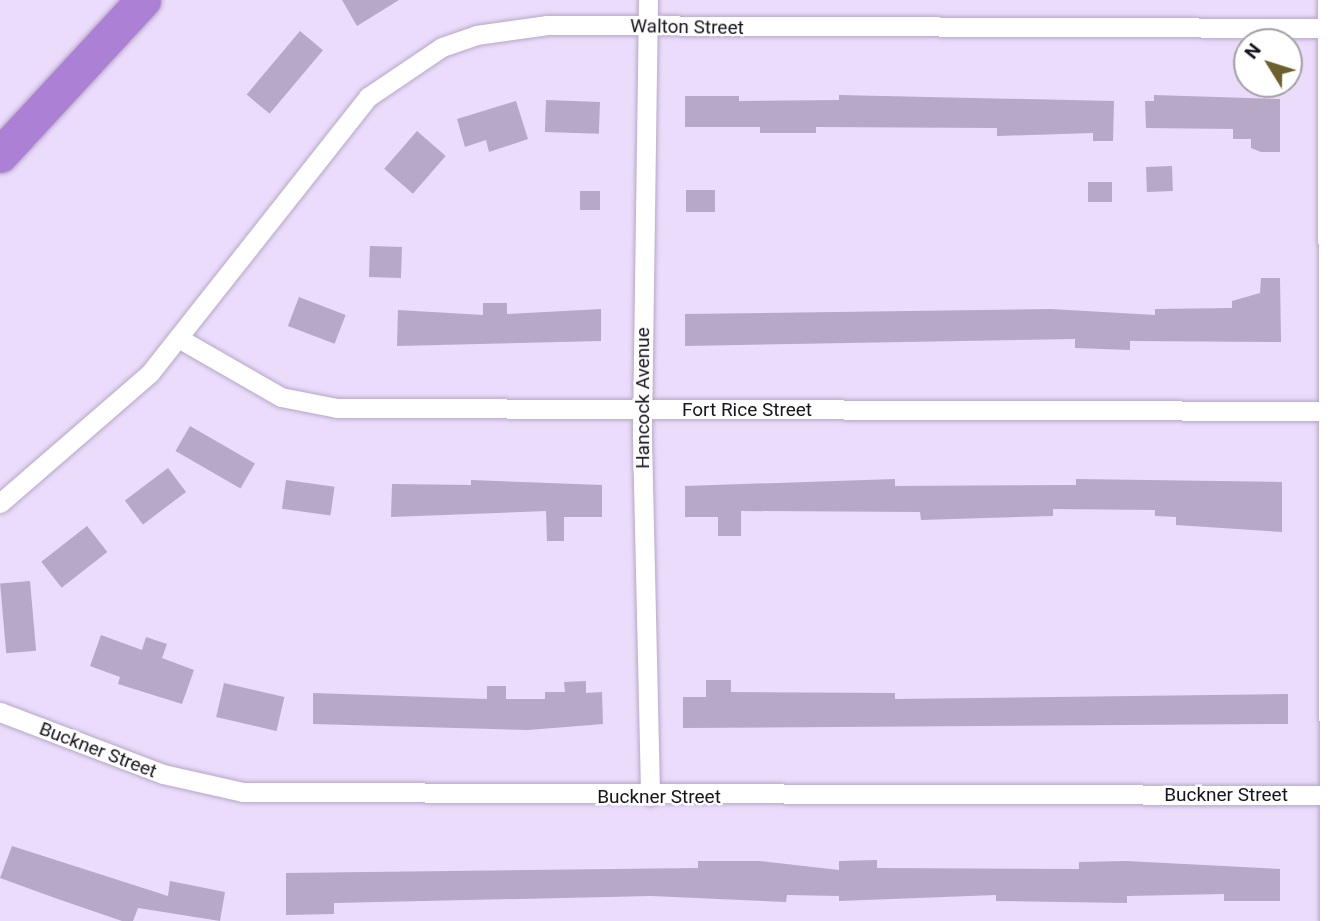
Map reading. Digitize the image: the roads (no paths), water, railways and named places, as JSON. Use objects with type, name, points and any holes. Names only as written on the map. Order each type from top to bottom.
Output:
[{"type":"highway","points":[[0,155],[143,0]]},
{"type":"street","name":"Hancock Avenue","points":[[648,0],[642,410],[650,796]]},
{"type":"street","points":[[1326,0],[1329,28],[1329,921]]},
{"type":"street","name":"Walton Street","points":[[180,339],[340,127],[400,71],[442,47],[505,29],[647,26],[1329,28]]},
{"type":"street","points":[[0,503],[150,373],[180,339]]},
{"type":"street","name":"Fort Rice Street","points":[[180,339],[248,382],[308,404],[642,410],[1330,411]]},
{"type":"street","name":"Buckner Street","points":[[0,712],[163,775],[229,790],[650,796],[1330,795]]}]
